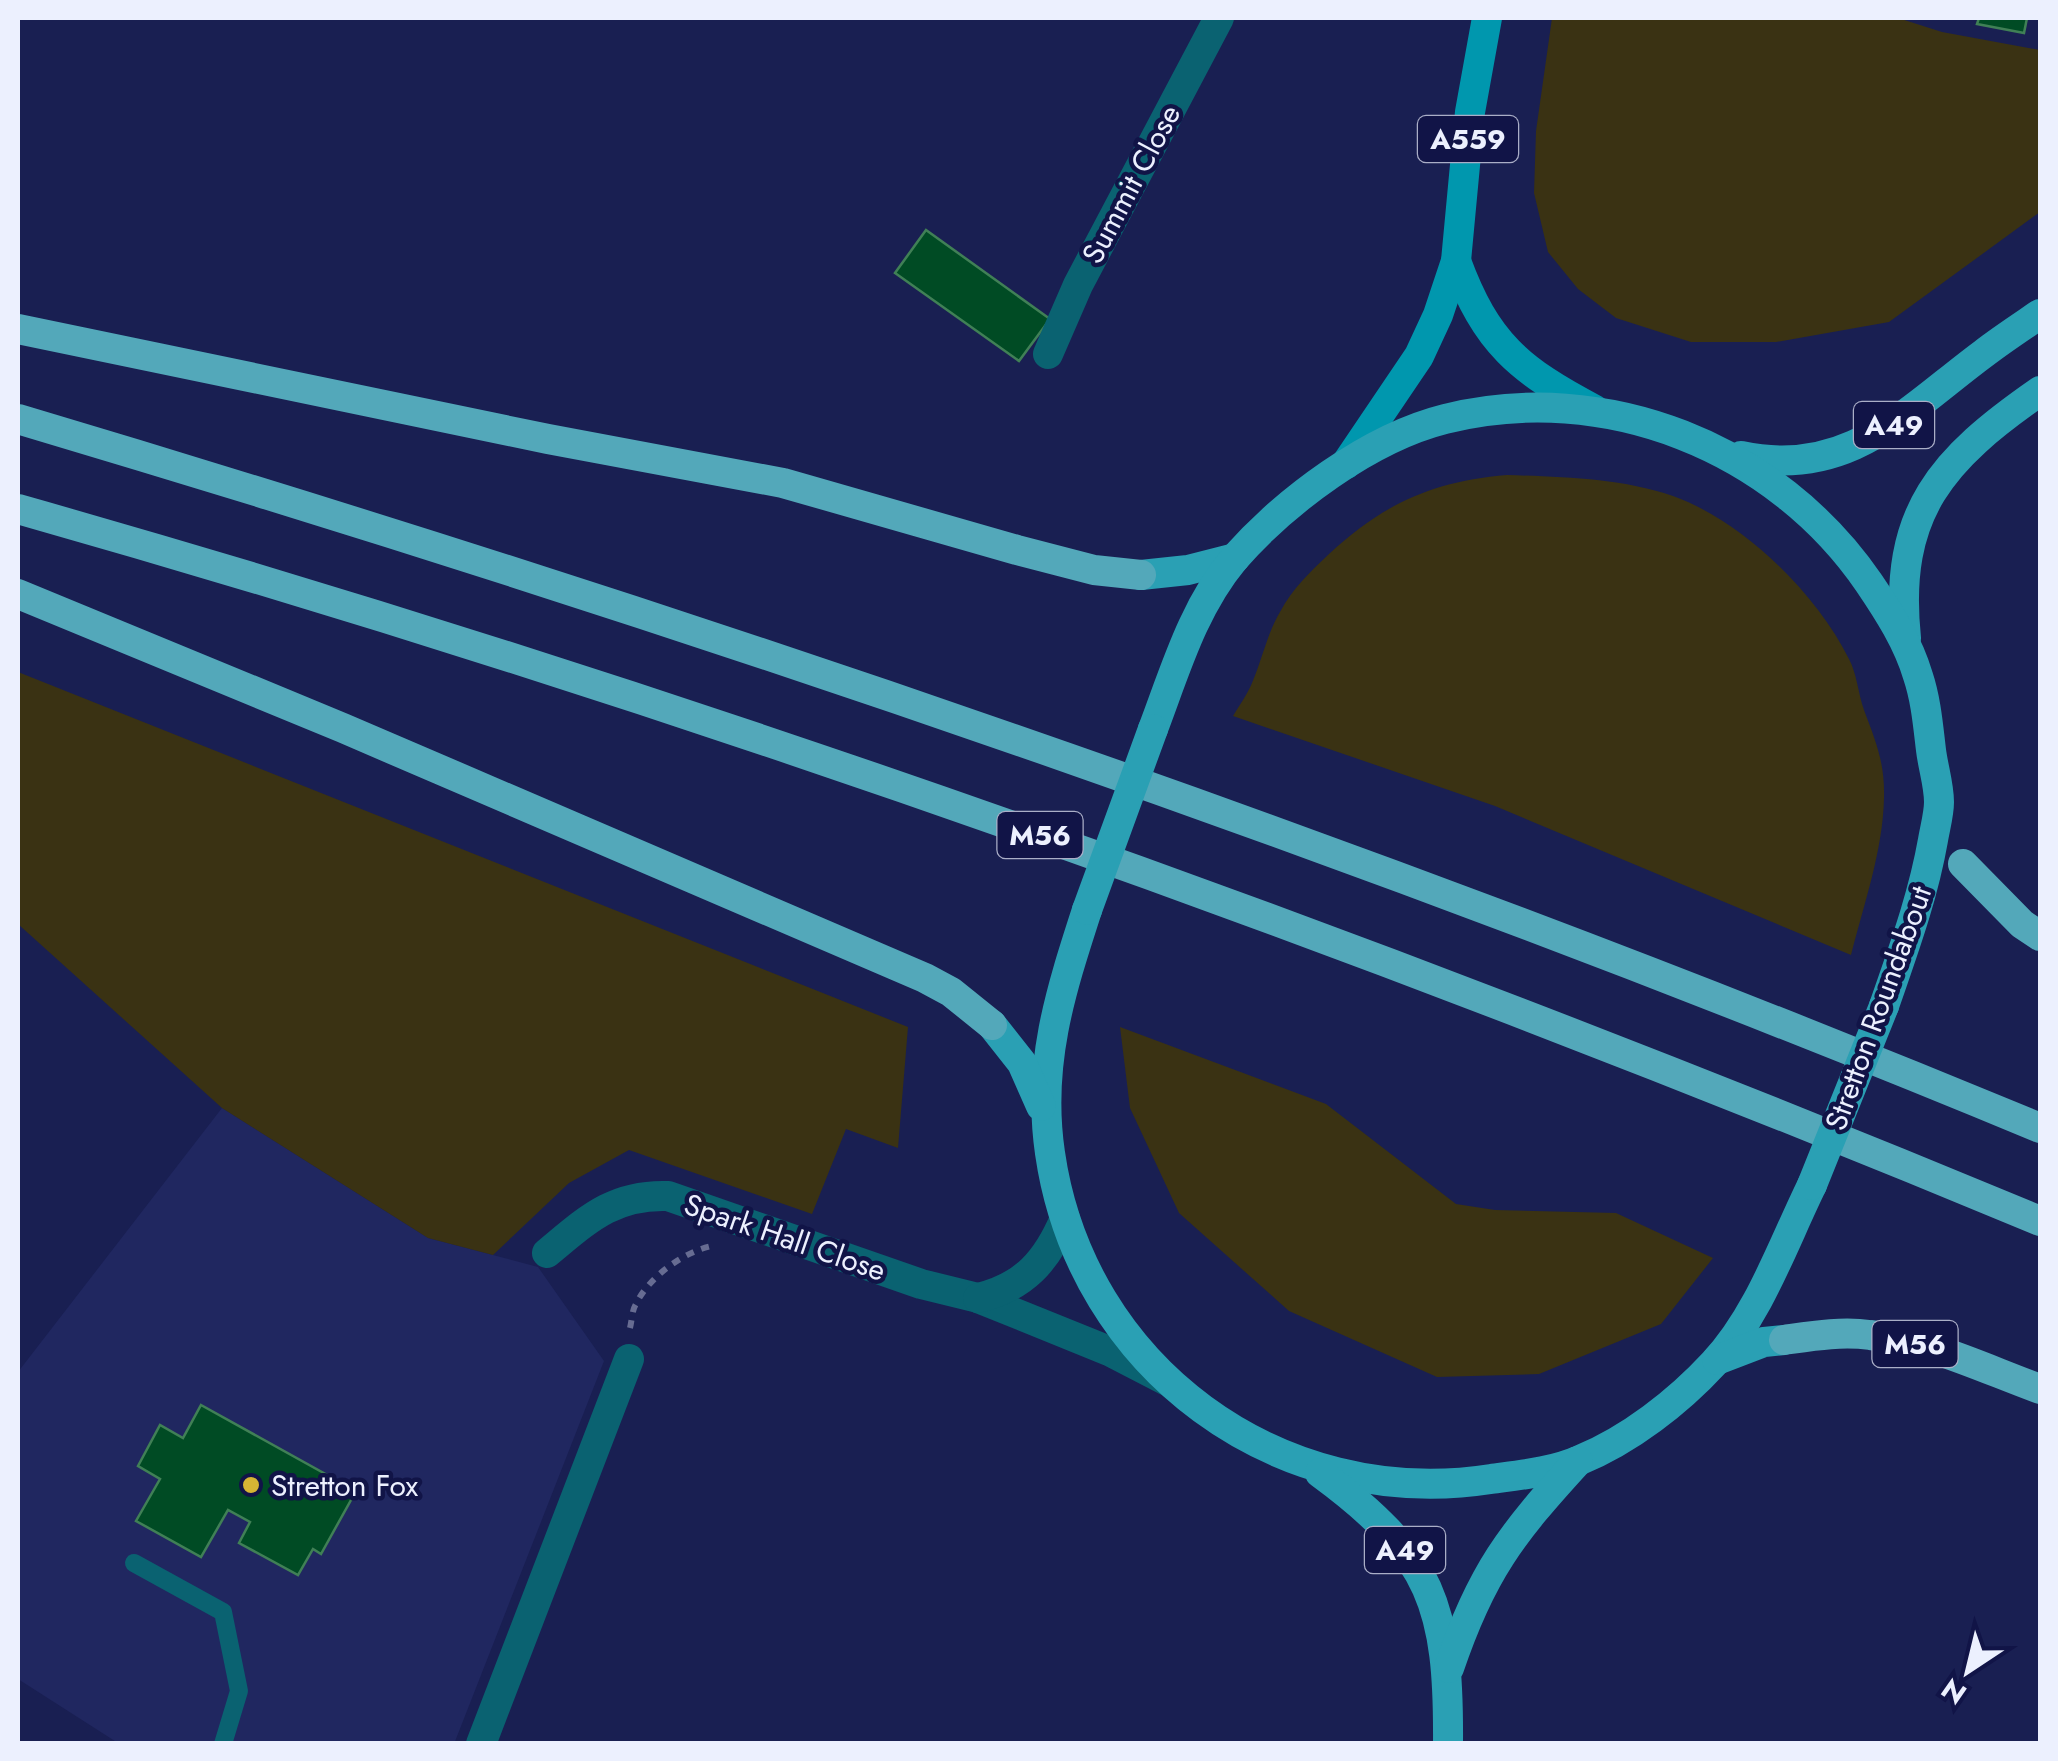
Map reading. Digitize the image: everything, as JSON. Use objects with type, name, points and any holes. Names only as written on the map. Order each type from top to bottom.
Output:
[{"type":"highway","name":"A49","points":[[1719,451],[1784,462],[1814,459],[1853,446],[1909,414],[1982,354],[2040,314]]},
{"type":"highway","points":[[18,329],[548,439],[782,483],[1094,570],[1141,575],[1188,570],[1235,558]]},
{"type":"highway","name":"A49","points":[[1906,644],[1904,574],[1918,514],[1959,456],[2040,391]]},
{"type":"highway","name":"Stretton Roundabout","points":[[1540,406],[1595,410],[1674,432],[1771,480],[1851,557],[1906,644],[1925,704],[1939,802],[1928,871],[1884,1006],[1812,1185],[1749,1315],[1717,1360],[1685,1392],[1619,1439],[1578,1461],[1532,1473],[1446,1486],[1392,1484],[1310,1465],[1235,1432],[1198,1408],[1170,1383],[1134,1347],[1103,1304],[1064,1218],[1046,1123],[1047,1062],[1056,1008],[1087,910],[1189,633],[1216,583],[1235,558],[1286,510],[1378,444],[1446,419],[1540,406]]},
{"type":"highway","points":[[18,419],[506,567],[1024,740],[1399,874],[1801,1028],[2040,1128]]},
{"type":"highway","name":"M56","points":[[18,508],[772,742],[1000,821],[1376,958],[1758,1104],[2040,1221]]},
{"type":"highway","points":[[18,594],[326,720],[925,978],[951,992],[992,1025],[1022,1062],[1046,1123]]},
{"type":"highway","points":[[1939,802],[1963,864],[2022,924],[2040,936]]},
{"type":"highway","name":"M56","points":[[1717,1360],[1764,1342],[1822,1334],[1866,1334],[1903,1340],[2040,1388]]},
{"type":"highway","name":"A49","points":[[1448,1670],[1466,1617],[1501,1552],[1578,1461]]},
{"type":"highway","name":"A49","points":[[1310,1465],[1365,1506],[1400,1542],[1423,1579],[1438,1615],[1448,1670],[1448,1744]]},
{"type":"main road","name":"A559","points":[[1344,466],[1419,356],[1456,260],[1470,112],[1487,18]]},
{"type":"main road","name":"A559","points":[[1456,260],[1470,298],[1513,359],[1550,386],[1595,410]]},
{"type":"street","name":"Summit Close","points":[[1048,354],[1078,284],[1219,18]]},
{"type":"street","name":"Spark Hall Close","points":[[547,1253],[595,1213],[643,1195],[668,1196],[921,1284],[978,1298],[1109,1351],[1170,1383]]},
{"type":"street","points":[[978,1298],[1012,1288],[1028,1277],[1054,1244],[1064,1218]]},
{"type":"street","points":[[481,1744],[628,1359]]},
{"type":"lane","points":[[134,1563],[223,1612],[239,1690],[223,1744]]},
{"type":"path","points":[[628,1359],[635,1304],[656,1278],[700,1249],[740,1244],[748,1224]]},
{"type":"shaded area","points":[[1552,18],[1898,18],[1942,32],[2040,50],[2040,212],[1889,322],[1776,342],[1691,342],[1616,318],[1578,289],[1548,252],[1534,193],[1536,131]]},
{"type":"shaded area","points":[[1507,475],[1612,482],[1653,490],[1699,507],[1775,562],[1835,634],[1852,665],[1883,774],[1880,837],[1851,955],[1495,806],[1233,716],[1250,687],[1285,603],[1349,536],[1390,509],[1432,489]]},
{"type":"shaded area","points":[[18,672],[908,1027],[898,1148],[846,1129],[812,1214],[629,1150],[569,1183],[493,1255],[428,1238],[222,1108],[18,924]]},
{"type":"shaded area","points":[[1120,1027],[1326,1104],[1456,1204],[1495,1210],[1616,1213],[1713,1258],[1661,1324],[1539,1374],[1437,1377],[1289,1311],[1179,1213],[1130,1108]]},
{"type":"shaded area","points":[[222,1108],[428,1238],[538,1267],[604,1361],[454,1744],[118,1743],[18,1679],[18,1372]]},
{"type":"building","points":[[1979,18],[2027,18],[2024,33],[1977,24]]},
{"type":"building","points":[[926,230],[1050,319],[1019,361],[895,273]]},
{"type":"building","name":"Stretton Fox","points":[[201,1405],[356,1491],[321,1554],[313,1549],[298,1575],[239,1543],[250,1522],[228,1510],[201,1557],[136,1521],[160,1479],[138,1466],[160,1425],[183,1438]]},
{"type":"place","name":"Stretton Fox","points":[[251,1485]]}]
